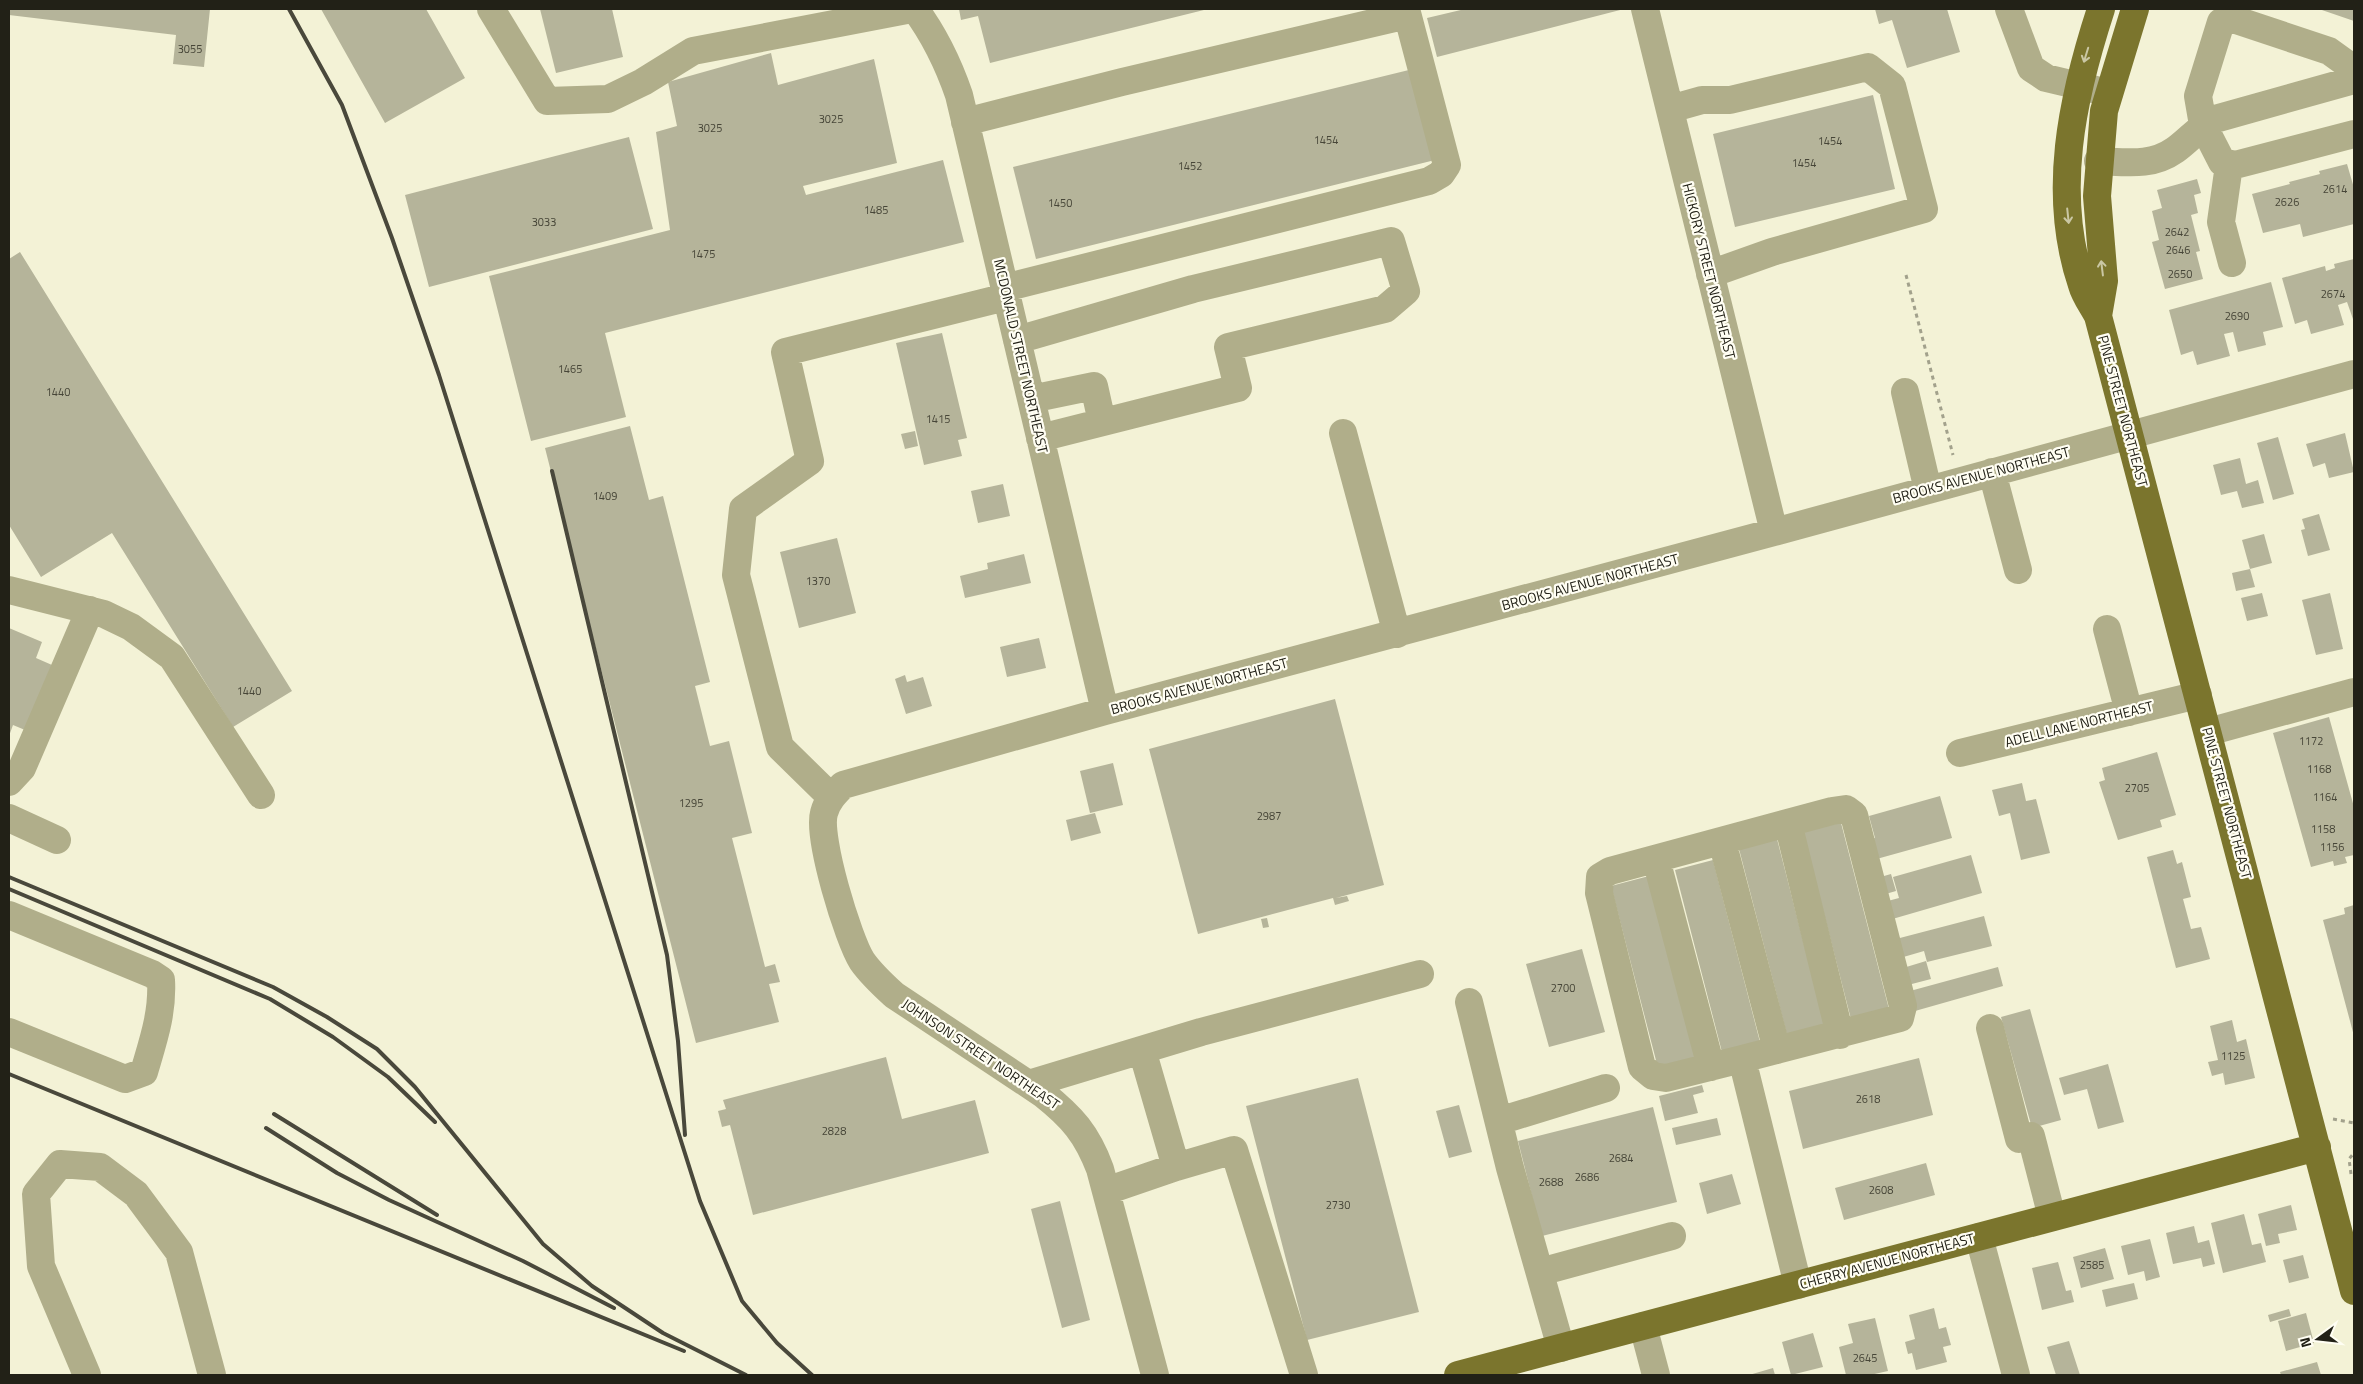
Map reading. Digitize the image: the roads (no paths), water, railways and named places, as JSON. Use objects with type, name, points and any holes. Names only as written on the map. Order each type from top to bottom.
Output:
[{"type":"main road","name":"PINE STREET NORTHEAST","points":[[2101,9],[2078,86],[2069,142],[2067,206],[2070,232],[2082,287],[2098,316],[2130,435],[2354,1291]]},
{"type":"main road","name":"PINE STREET NORTHEAST","points":[[2098,316],[2104,281],[2097,196],[2098,161],[2104,111],[2135,9]]},
{"type":"main road","name":"CHERRY AVENUE NORTHEAST","points":[[1458,1375],[2317,1147]]},
{"type":"street","points":[[491,9],[547,101],[608,99],[643,82],[693,51],[914,9]]},
{"type":"street","name":"MCDONALD STREET NORTHEAST","points":[[914,9],[933,34],[946,60],[965,122],[1105,711]]},
{"type":"street","name":"HICKORY STREET NORTHEAST","points":[[1645,9],[1774,532]]},
{"type":"street","points":[[2009,9],[2030,68],[2046,78],[2109,93]]},
{"type":"street","points":[[831,797],[780,747],[736,575],[743,509],[810,461],[785,352],[1005,292],[1429,182],[1441,174],[1447,165],[1406,12],[965,122]]},
{"type":"street","points":[[2354,69],[2329,51],[2230,18],[2221,22],[2198,96],[2203,125],[2222,162],[2229,165],[2354,134]]},
{"type":"street","points":[[1670,109],[1702,100],[1730,100],[1868,68],[1892,86],[1924,209],[1772,252],[1710,274]]},
{"type":"street","points":[[2098,161],[2142,163],[2159,160],[2174,150],[2203,125],[2215,119],[2354,80]]},
{"type":"street","points":[[2229,165],[2222,222],[2232,263]]},
{"type":"street","points":[[1017,340],[1177,293],[1391,240],[1406,291],[1385,309],[1228,347],[1238,388],[1040,438]]},
{"type":"street","name":"BROOKS AVENUE NORTHEAST","points":[[831,797],[843,784],[859,779],[2354,374]]},
{"type":"street","points":[[1031,399],[1094,386],[1102,422]]},
{"type":"street","points":[[1905,392],[1928,490]]},
{"type":"street","points":[[1343,433],[1397,634]]},
{"type":"street","points":[[1992,472],[2018,570]]},
{"type":"street","points":[[9,590],[104,614],[131,628],[172,657],[261,795]]},
{"type":"street","points":[[9,782],[22,768],[90,610]]},
{"type":"street","points":[[2107,629],[2129,712]]},
{"type":"street","points":[[2208,732],[2354,692]]},
{"type":"street","name":"ADELL LANE NORTHEAST","points":[[1960,753],[2198,695]]},
{"type":"street","name":"JOHNSON STREET NORTHEAST","points":[[831,797],[823,814],[824,844],[848,930],[861,960],[875,978],[894,995],[1029,1084],[1066,1112],[1083,1132],[1092,1148],[1106,1191],[1155,1375]]},
{"type":"street","points":[[1846,810],[1854,815],[1904,1006],[1900,1018],[1840,1035],[1666,1078],[1653,1076],[1642,1066],[1599,893],[1600,878],[1605,874],[1722,841],[1832,811],[1846,810]]},
{"type":"street","points":[[9,818],[57,840]]},
{"type":"street","points":[[1788,823],[1840,1035]]},
{"type":"street","points":[[1722,841],[1777,1050]]},
{"type":"street","points":[[1656,859],[1711,1067]]},
{"type":"street","points":[[9,915],[152,974],[161,980],[162,991],[158,1024],[144,1072],[125,1079],[9,1032]]},
{"type":"street","points":[[1029,1084],[1200,1032],[1420,974]]},
{"type":"street","points":[[1469,1002],[1499,1121],[1561,1348]]},
{"type":"street","points":[[1990,1028],[2019,1139],[2031,1136],[2052,1217]]},
{"type":"street","points":[[1142,1050],[1176,1167]]},
{"type":"street","points":[[1742,1059],[1798,1285]]},
{"type":"street","points":[[1499,1121],[1606,1088]]},
{"type":"street","points":[[1106,1191],[1176,1167],[1234,1150],[1304,1375]]},
{"type":"street","points":[[87,1375],[41,1266],[36,1194],[60,1164],[100,1167],[136,1194],[179,1252],[212,1375]]},
{"type":"street","points":[[1540,1272],[1672,1236]]},
{"type":"street","points":[[1979,1237],[2016,1375]]},
{"type":"street","points":[[1643,1326],[1656,1375]]},
{"type":"railway","points":[[289,9],[342,105],[392,238],[439,375],[700,1201],[742,1301],[777,1343],[812,1375]]},
{"type":"railway","points":[[552,471],[667,955],[678,1041],[685,1135]]},
{"type":"railway","points":[[9,877],[273,987],[327,1017],[377,1049],[415,1087],[543,1244],[592,1286],[663,1333],[746,1375]]},
{"type":"railway","points":[[9,889],[270,999],[333,1037],[388,1077],[435,1122]]},
{"type":"railway","points":[[9,1074],[684,1351]]},
{"type":"railway","points":[[274,1114],[437,1215]]},
{"type":"railway","points":[[266,1128],[337,1173],[389,1200],[523,1261],[614,1308]]}]
